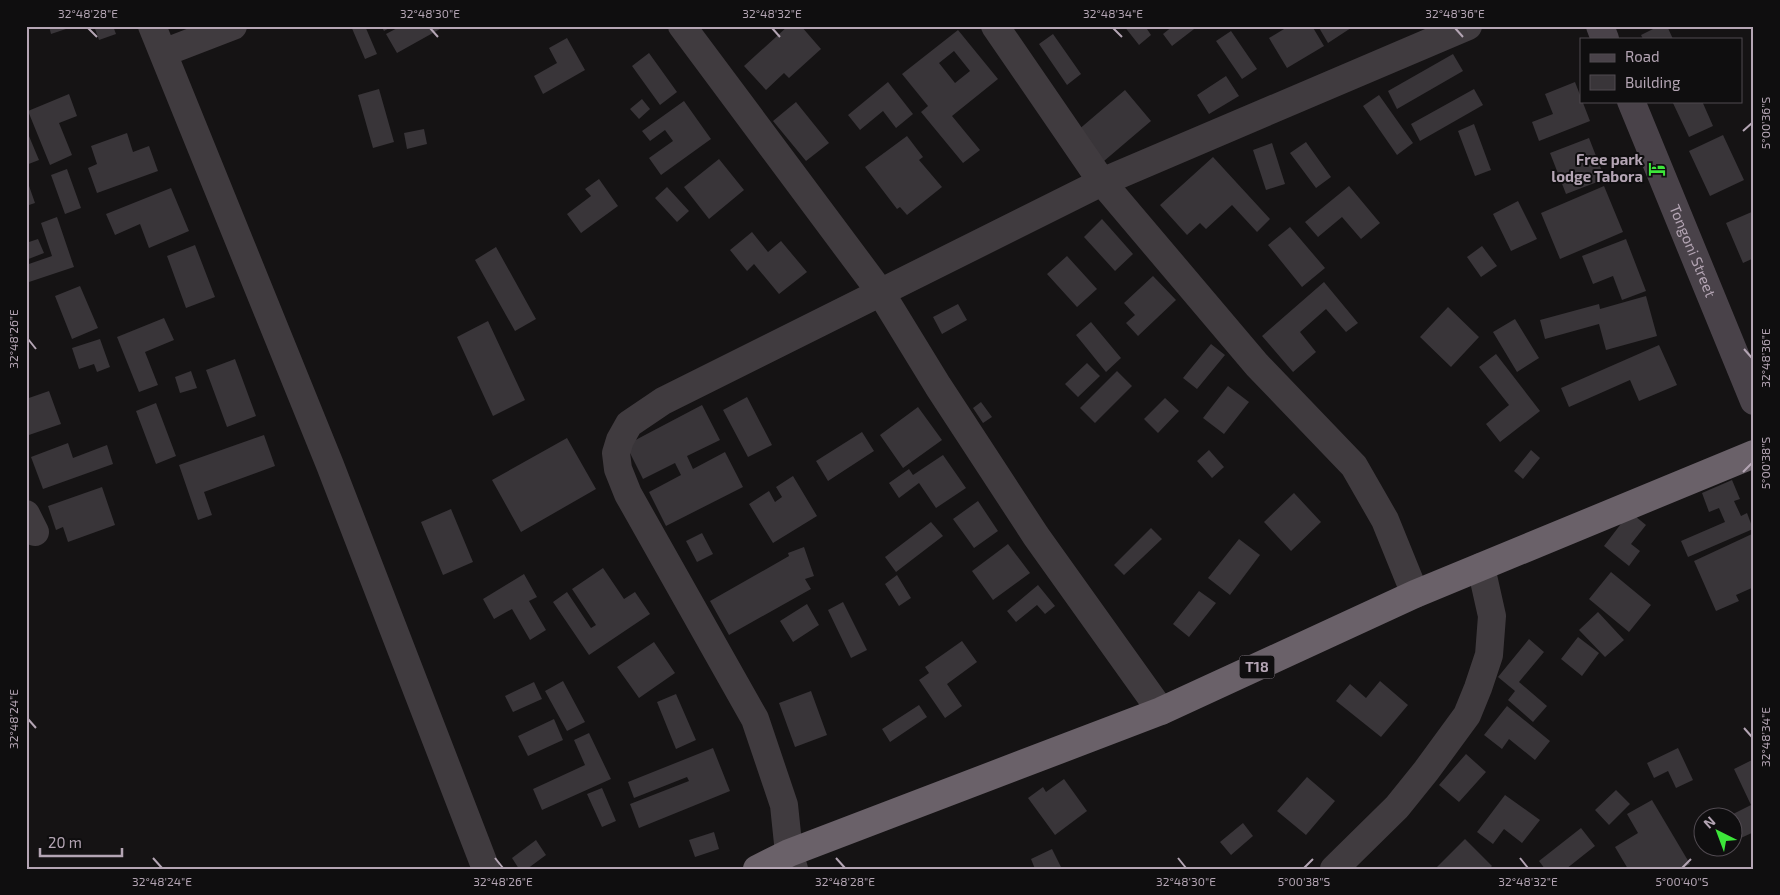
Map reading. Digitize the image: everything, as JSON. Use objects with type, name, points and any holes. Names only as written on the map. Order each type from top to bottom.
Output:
[{"type":"highway","name":"T18","points":[[756,869],[791,861],[1161,711],[1416,594],[1754,454]]},
{"type":"street","points":[[152,26],[330,465],[486,869]]},
{"type":"street","points":[[163,53],[234,26]]},
{"type":"street","points":[[682,26],[881,293],[938,386],[1036,536],[1161,711]]},
{"type":"street","points":[[995,26],[1102,182],[1257,365],[1354,466],[1384,520],[1416,594]]},
{"type":"street","points":[[791,861],[784,805],[755,719],[628,494],[618,469],[616,453],[620,440],[629,424],[663,401],[1102,182],[1468,26]]},
{"type":"street","points":[[1600,26],[1605,38]]},
{"type":"street","name":"Tongoni Street","points":[[1631,102],[1754,401]]},
{"type":"street","points":[[1334,869],[1397,807],[1467,715],[1489,655],[1492,616],[1481,567]]},
{"type":"building","points":[[49,26],[72,26],[72,27],[51,34]]},
{"type":"building","points":[[94,26],[113,26],[116,34],[99,40]]},
{"type":"building","points":[[351,26],[365,26],[377,54],[365,59]]},
{"type":"building","points":[[381,26],[393,26],[384,31]]},
{"type":"building","points":[[401,26],[438,26],[440,29],[397,53],[386,34]]},
{"type":"building","points":[[788,26],[801,26],[821,49],[789,78],[784,73],[766,90],[744,66]]},
{"type":"building","points":[[1124,26],[1145,26],[1151,35],[1139,45]]},
{"type":"building","points":[[1173,26],[1198,26],[1172,46],[1163,34]]},
{"type":"building","points":[[1289,26],[1312,26],[1324,46],[1287,68],[1269,38]]},
{"type":"building","points":[[1318,26],[1354,26],[1328,43]]},
{"type":"building","points":[[1659,26],[1667,26],[1673,38],[1642,38],[1641,35]]},
{"type":"building","points":[[958,30],[998,79],[952,116],[980,150],[963,163],[921,112],[928,106],[902,74]],"holes":[[[954,51],[970,71],[955,83],[939,63]]]},
{"type":"building","points":[[1231,31],[1257,69],[1242,79],[1216,41]]},
{"type":"building","points":[[1053,34],[1081,74],[1067,85],[1039,44]]},
{"type":"building","points":[[567,38],[585,70],[543,94],[534,76],[557,63],[549,48]]},
{"type":"building","points":[[649,53],[677,92],[660,105],[632,66]]},
{"type":"building","points":[[1453,54],[1463,71],[1397,109],[1388,91]]},
{"type":"building","points":[[1226,76],[1239,96],[1209,114],[1197,95]]},
{"type":"building","points":[[888,82],[913,114],[896,128],[883,111],[860,130],[848,115]]},
{"type":"building","points":[[1575,82],[1580,95],[1580,102],[1583,102],[1590,121],[1539,141],[1532,122],[1553,114],[1545,94]]},
{"type":"building","points":[[379,89],[394,142],[373,148],[358,95]]},
{"type":"building","points":[[1474,89],[1483,105],[1420,141],[1411,124]]},
{"type":"building","points":[[1125,90],[1151,121],[1104,161],[1077,131]]},
{"type":"building","points":[[69,94],[77,116],[59,123],[72,155],[50,165],[28,111]]},
{"type":"building","points":[[1379,95],[1413,143],[1397,155],[1363,106]]},
{"type":"building","points":[[642,99],[650,109],[639,119],[630,109]]},
{"type":"building","points":[[684,101],[711,139],[661,175],[649,158],[673,141],[665,130],[650,141],[642,131]]},
{"type":"building","points":[[796,102],[829,143],[806,161],[773,121]]},
{"type":"building","points":[[1672,102],[1702,102],[1713,126],[1689,137]]},
{"type":"building","points":[[1474,124],[1491,170],[1475,176],[1458,131]]},
{"type":"building","points":[[26,129],[39,160],[26,165]]},
{"type":"building","points":[[424,129],[427,144],[407,149],[404,133]]},
{"type":"building","points":[[127,133],[133,152],[149,146],[158,171],[97,193],[88,168],[97,164],[91,146]]},
{"type":"building","points":[[1723,135],[1744,180],[1710,196],[1689,151]]},
{"type":"building","points":[[907,136],[923,157],[919,160],[942,187],[907,215],[900,207],[897,209],[865,167]]},
{"type":"building","points":[[1589,138],[1605,179],[1566,194],[1550,153]]},
{"type":"building","points":[[1306,142],[1331,177],[1316,188],[1290,153]]},
{"type":"building","points":[[1272,143],[1285,184],[1266,190],[1253,150]]},
{"type":"building","points":[[1213,157],[1270,219],[1257,232],[1232,205],[1206,229],[1200,223],[1187,235],[1160,205]]},
{"type":"building","points":[[719,159],[744,190],[709,219],[684,187]]},
{"type":"building","points":[[67,169],[81,208],[65,214],[51,175]]},
{"type":"building","points":[[599,179],[618,206],[581,233],[567,214],[591,196],[585,189]]},
{"type":"building","points":[[26,183],[28,183],[35,203],[26,206]]},
{"type":"building","points":[[1349,186],[1380,223],[1361,239],[1342,217],[1318,237],[1305,222]]},
{"type":"building","points":[[1604,186],[1623,232],[1560,259],[1541,213]]},
{"type":"building","points":[[667,187],[689,211],[677,222],[655,198]]},
{"type":"building","points":[[171,188],[189,231],[149,248],[140,224],[115,235],[106,214]]},
{"type":"building","points":[[1518,201],[1537,239],[1511,251],[1493,214]]},
{"type":"building","points":[[1754,211],[1754,258],[1743,263],[1726,223]]},
{"type":"building","points":[[57,217],[74,267],[26,283],[26,265],[52,256],[41,223]]},
{"type":"building","points":[[1102,219],[1133,254],[1115,271],[1084,237]]},
{"type":"building","points":[[1290,227],[1325,268],[1302,287],[1268,245]]},
{"type":"building","points":[[752,232],[768,252],[781,241],[807,272],[779,294],[754,264],[747,271],[730,250]]},
{"type":"building","points":[[38,239],[44,253],[26,260],[26,243]]},
{"type":"building","points":[[1626,239],[1646,291],[1622,300],[1613,276],[1593,284],[1582,256]]},
{"type":"building","points":[[195,245],[215,297],[186,308],[167,256]]},
{"type":"building","points":[[1482,246],[1497,266],[1481,277],[1467,257]]},
{"type":"building","points":[[496,247],[536,319],[515,331],[475,260]]},
{"type":"building","points":[[1067,256],[1097,289],[1077,307],[1047,274]]},
{"type":"building","points":[[1153,276],[1176,300],[1138,336],[1126,323],[1135,315],[1124,303]]},
{"type":"building","points":[[1324,282],[1358,323],[1346,332],[1326,309],[1300,332],[1316,352],[1293,372],[1262,336]]},
{"type":"building","points":[[80,286],[98,328],[72,339],[55,296]]},
{"type":"building","points":[[1646,296],[1657,336],[1606,350],[1599,324],[1545,339],[1540,320],[1599,304],[1600,309]]},
{"type":"building","points":[[958,304],[967,320],[942,334],[933,317]]},
{"type":"building","points":[[1448,307],[1479,337],[1451,367],[1420,337]]},
{"type":"building","points":[[164,318],[174,340],[145,352],[158,385],[139,392],[117,337]]},
{"type":"building","points":[[1515,319],[1539,358],[1517,372],[1493,332]]},
{"type":"building","points":[[488,321],[525,400],[493,416],[457,337]]},
{"type":"building","points":[[1091,322],[1121,358],[1106,372],[1076,335]]},
{"type":"building","points":[[100,339],[110,367],[97,372],[94,364],[79,369],[72,348]]},
{"type":"building","points":[[1211,344],[1225,355],[1197,389],[1183,378]]},
{"type":"building","points":[[1659,345],[1677,385],[1639,401],[1630,380],[1569,407],[1561,388]]},
{"type":"building","points":[[1496,354],[1540,411],[1500,442],[1486,424],[1509,405],[1479,367]]},
{"type":"building","points":[[235,359],[256,416],[227,427],[206,370]]},
{"type":"building","points":[[1087,363],[1100,376],[1078,397],[1065,384]]},
{"type":"building","points":[[191,371],[197,388],[180,393],[175,377]]},
{"type":"building","points":[[1117,371],[1132,386],[1095,423],[1080,408]]},
{"type":"building","points":[[1228,386],[1249,402],[1224,434],[1203,418]]},
{"type":"building","points":[[49,391],[61,424],[26,436],[26,399]]},
{"type":"building","points":[[747,397],[772,445],[748,457],[723,410]]},
{"type":"building","points":[[1165,398],[1179,411],[1158,433],[1144,419]]},
{"type":"building","points":[[981,402],[992,417],[983,423],[973,408]]},
{"type":"building","points":[[156,403],[176,456],[156,464],[136,411]]},
{"type":"building","points":[[702,405],[720,440],[687,456],[693,469],[725,452],[743,487],[666,526],[649,492],[681,475],[675,463],[643,479],[626,445]]},
{"type":"building","points":[[918,407],[942,440],[903,468],[880,435]]},
{"type":"building","points":[[862,432],[874,451],[828,481],[816,461]]},
{"type":"building","points":[[264,435],[275,466],[204,492],[212,515],[198,520],[179,465]]},
{"type":"building","points":[[567,438],[596,489],[521,532],[492,480]]},
{"type":"building","points":[[68,443],[73,458],[107,445],[113,464],[43,489],[31,457]]},
{"type":"building","points":[[1209,450],[1224,467],[1212,478],[1197,461]]},
{"type":"building","points":[[1531,450],[1540,458],[1523,479],[1514,471]]},
{"type":"building","points":[[943,455],[966,488],[936,508],[919,483],[899,498],[889,483],[909,469],[913,475]]},
{"type":"building","points":[[793,476],[817,516],[773,543],[749,504],[769,491],[775,502],[782,497],[776,487]]},
{"type":"building","points":[[1732,480],[1740,499],[1734,501],[1741,516],[1747,513],[1753,529],[1688,557],[1681,541],[1725,522],[1719,508],[1709,512],[1702,493]]},
{"type":"building","points":[[102,487],[115,525],[68,542],[63,527],[56,530],[48,506]]},
{"type":"building","points":[[1294,493],[1321,522],[1291,551],[1264,522]]},
{"type":"building","points":[[978,501],[998,531],[974,548],[953,519]]},
{"type":"building","points":[[451,509],[473,562],[443,575],[421,522]]},
{"type":"building","points":[[1630,512],[1646,525],[1631,544],[1640,551],[1629,566],[1604,546]]},
{"type":"building","points":[[931,522],[943,536],[896,572],[885,557]]},
{"type":"building","points":[[1151,528],[1162,539],[1124,575],[1114,565]]},
{"type":"building","points":[[702,533],[713,554],[697,562],[686,541]]},
{"type":"building","points":[[1752,534],[1754,537],[1754,587],[1736,595],[1739,601],[1716,611],[1694,561]]},
{"type":"building","points":[[1239,539],[1260,555],[1230,595],[1208,578]]},
{"type":"building","points":[[1008,544],[1030,573],[993,600],[972,571]]},
{"type":"building","points":[[804,547],[814,576],[805,579],[811,589],[729,635],[710,601],[789,556],[788,553]]},
{"type":"building","points":[[603,568],[624,599],[635,592],[650,614],[589,655],[553,602],[567,592],[591,628],[596,625],[572,589]]},
{"type":"building","points":[[1611,572],[1651,605],[1629,632],[1589,599]]},
{"type":"building","points":[[524,574],[537,597],[529,601],[546,630],[530,640],[512,609],[494,619],[483,599]]},
{"type":"building","points":[[897,575],[911,598],[899,606],[885,584]]},
{"type":"building","points":[[1038,585],[1055,606],[1045,614],[1037,605],[1016,622],[1007,611]]},
{"type":"building","points":[[1199,591],[1216,603],[1189,637],[1173,624]]},
{"type":"building","points":[[843,602],[867,650],[851,658],[828,610]]},
{"type":"building","points":[[807,604],[819,625],[793,642],[780,621]]},
{"type":"building","points":[[1598,612],[1624,640],[1605,657],[1579,630]]},
{"type":"building","points":[[1578,637],[1599,653],[1582,676],[1561,659]]},
{"type":"building","points":[[1529,639],[1544,652],[1519,682],[1547,706],[1533,722],[1508,700],[1515,691],[1498,677]]},
{"type":"building","points":[[962,641],[977,662],[947,684],[962,706],[945,718],[919,680],[929,673],[925,667]]},
{"type":"building","points":[[654,642],[675,673],[639,698],[617,667]]},
{"type":"building","points":[[563,681],[585,722],[567,731],[545,691]]},
{"type":"building","points":[[1380,681],[1408,705],[1381,737],[1336,701],[1350,684],[1366,698]]},
{"type":"building","points":[[534,682],[542,699],[513,712],[505,696]]},
{"type":"building","points":[[811,691],[827,735],[795,747],[779,703]]},
{"type":"building","points":[[676,694],[696,740],[676,749],[657,702]]},
{"type":"building","points":[[919,705],[927,717],[890,742],[882,729]]},
{"type":"building","points":[[1507,706],[1550,741],[1535,760],[1509,739],[1502,749],[1484,735]]},
{"type":"building","points":[[554,719],[563,740],[528,756],[518,736]]},
{"type":"building","points":[[589,733],[611,779],[542,810],[533,789],[585,765],[574,740]]},
{"type":"building","points":[[713,748],[730,791],[639,828],[630,804],[689,781],[687,777],[634,798],[628,782]]},
{"type":"building","points":[[1678,748],[1693,780],[1676,788],[1668,771],[1654,778],[1647,763]]},
{"type":"building","points":[[1466,754],[1486,772],[1459,802],[1439,785]]},
{"type":"building","points":[[1754,759],[1754,832],[1742,837],[1742,810],[1751,805],[1734,769]]},
{"type":"building","points":[[1307,777],[1335,801],[1306,835],[1277,811]]},
{"type":"building","points":[[1064,779],[1087,811],[1055,835],[1028,798],[1043,787],[1046,792]]},
{"type":"building","points":[[602,788],[616,821],[602,827],[587,794]]},
{"type":"building","points":[[1616,790],[1630,804],[1609,825],[1595,810]]},
{"type":"building","points":[[1505,795],[1540,820],[1522,843],[1504,829],[1493,844],[1477,832]]},
{"type":"building","points":[[1652,800],[1690,864],[1681,869],[1628,869],[1615,847],[1638,833],[1627,814]]},
{"type":"building","points":[[1243,823],[1253,836],[1231,855],[1220,842]]},
{"type":"building","points":[[1581,828],[1595,846],[1566,869],[1545,869],[1539,861]]},
{"type":"building","points":[[714,832],[719,849],[695,857],[689,840]]},
{"type":"building","points":[[1465,839],[1492,866],[1489,869],[1435,869]]},
{"type":"building","points":[[536,840],[546,855],[527,869],[519,869],[512,858]]},
{"type":"building","points":[[1052,849],[1062,869],[1035,869],[1031,859]]},
{"type":"place","name":"Free park lodge Tabora","points":[[1657,169]]}]
